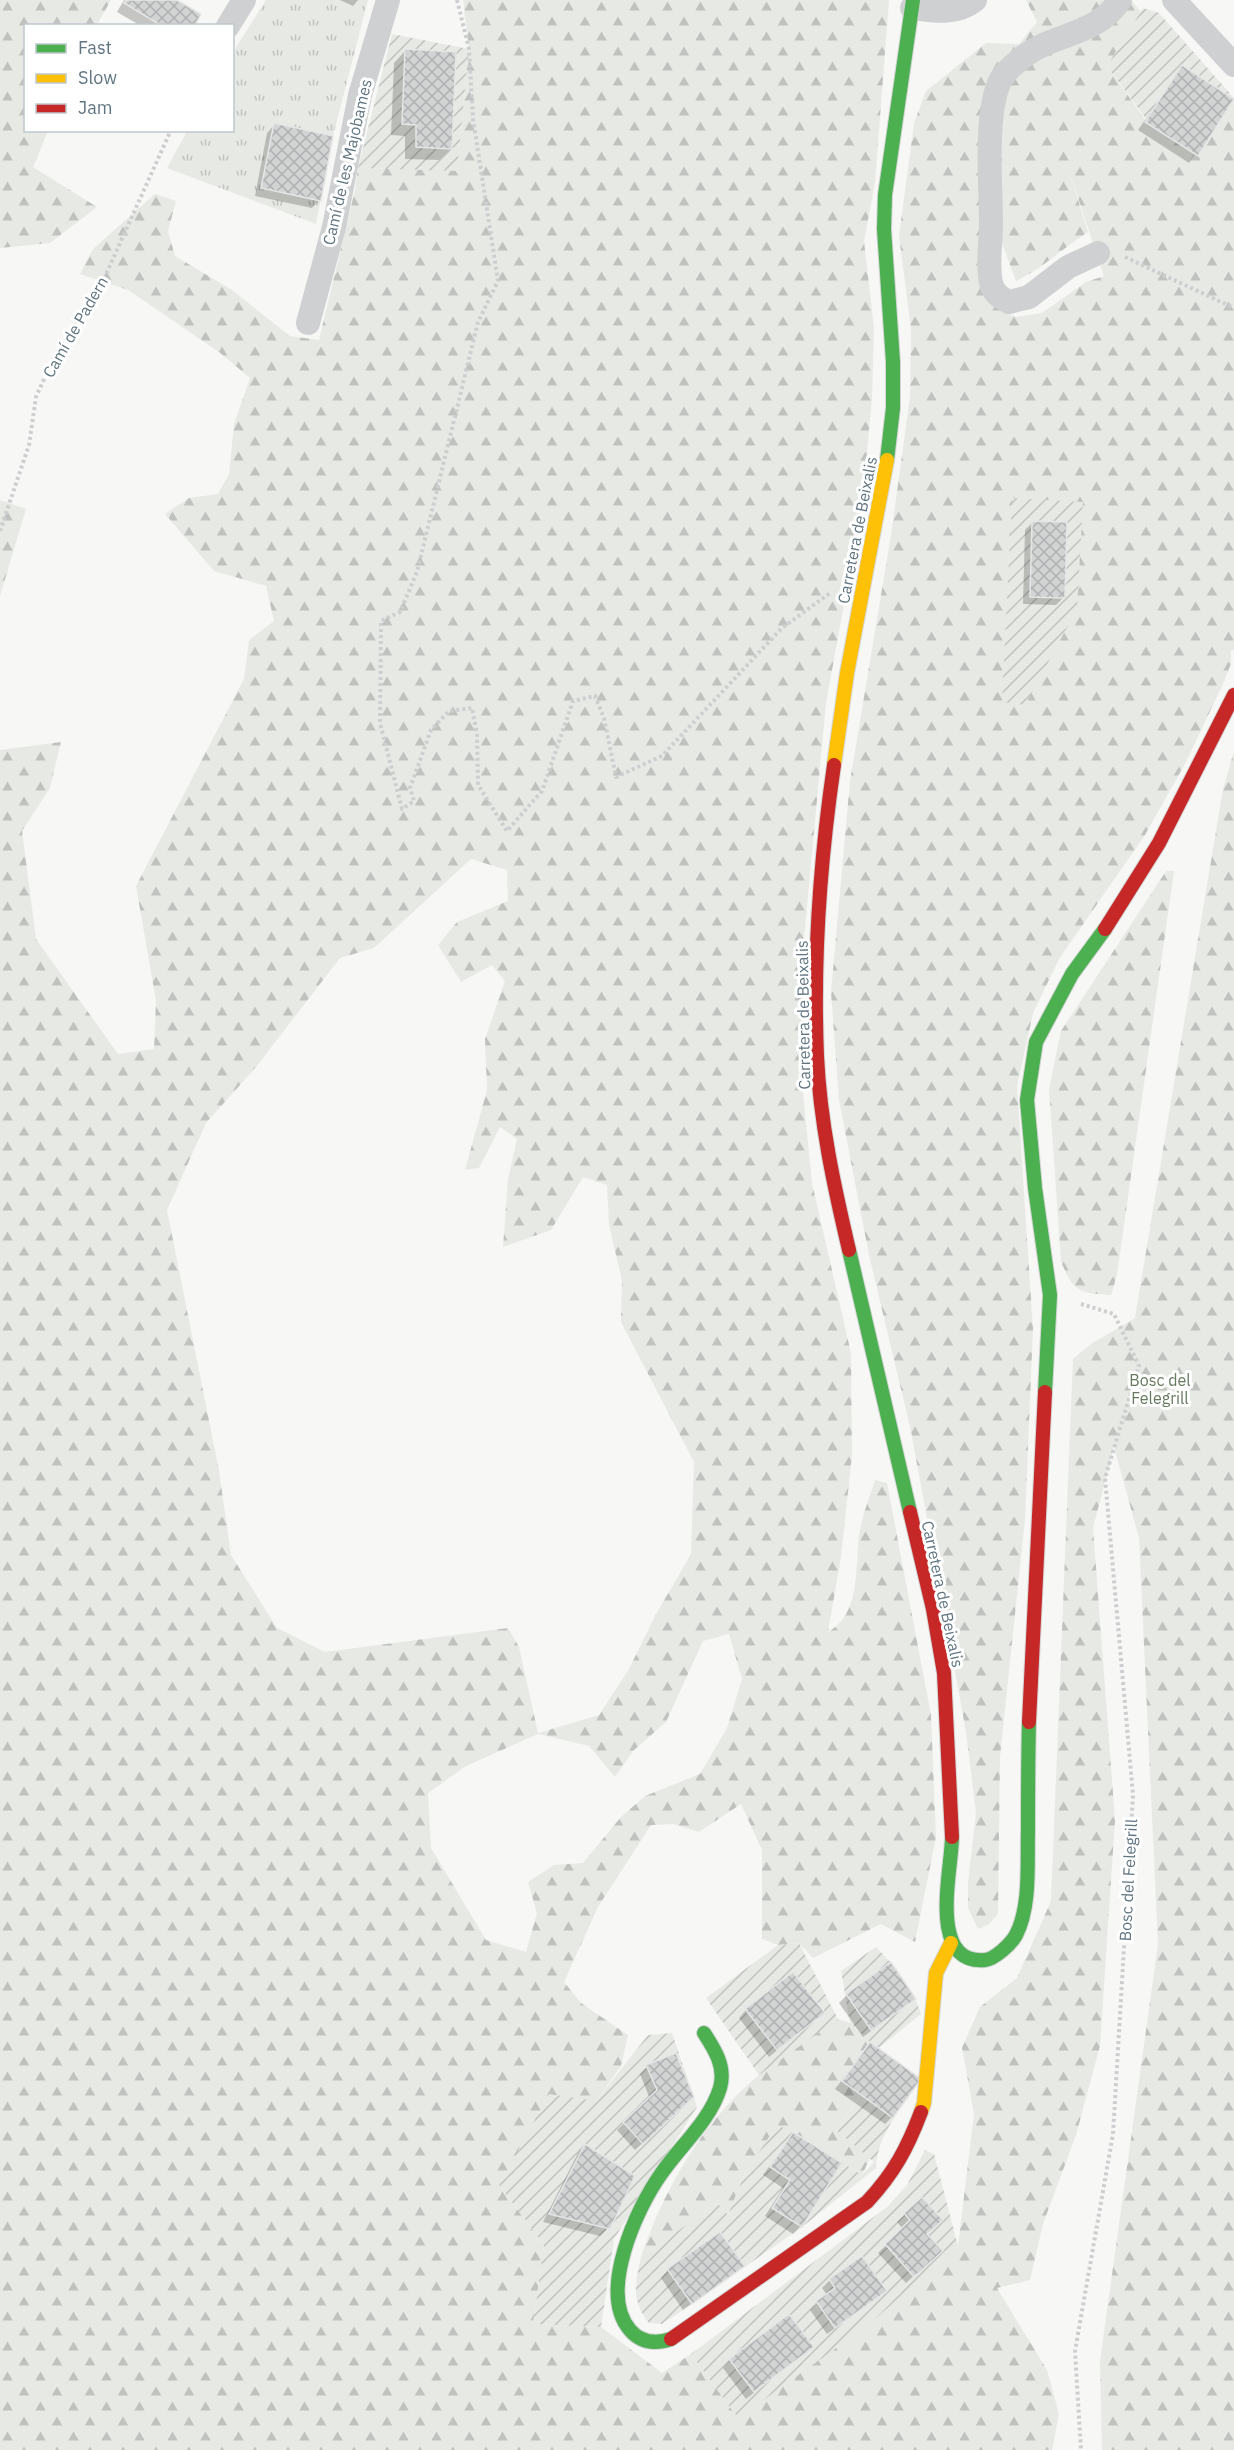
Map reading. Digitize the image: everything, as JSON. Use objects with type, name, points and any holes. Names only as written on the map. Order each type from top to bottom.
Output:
[{"type":"main road","name":"Carretera de Beixalis","points":[[912,4],[885,195],[884,229],[893,362],[893,408],[887,464],[867,565],[833,769],[819,893],[817,1057],[830,1168],[933,1609],[944,1673],[952,1840],[946,1920],[951,1943]]},
{"type":"main road","points":[[704,2033],[722,2062],[720,2088],[654,2185],[631,2233],[618,2276],[616,2310],[626,2329],[642,2341],[660,2344],[679,2337],[867,2202],[891,2176],[909,2143],[924,2103],[936,1973],[951,1943],[968,1957],[986,1959],[1004,1950],[1016,1935],[1027,1892],[1029,1707],[1050,1294],[1035,1188],[1027,1100],[1036,1042],[1072,974],[1117,913],[1159,843],[1234,695]]},
{"type":"street","points":[[229,24],[244,0]]},
{"type":"street","name":"Camí de les Majobames","points":[[308,323],[334,227],[360,95],[388,0]]},
{"type":"street","points":[[912,4],[943,12],[966,8],[975,0]]},
{"type":"street","points":[[1098,253],[1068,267],[1029,297],[1009,302],[996,295],[992,283],[989,255],[990,146],[994,108],[1001,79],[1017,62],[1050,40],[1090,28],[1120,0]]},
{"type":"street","points":[[1173,0],[1234,65]]},
{"type":"path","points":[[457,0],[469,49],[473,119],[498,282],[478,322],[417,572],[400,612],[381,621],[380,723],[402,809],[414,801],[410,788],[431,730],[449,711],[472,708],[477,734],[478,785],[507,831],[542,791],[573,701],[595,696],[604,718],[616,777],[662,756],[782,628],[867,565]]},
{"type":"path","name":"Camí de Padern","points":[[0,531],[29,445],[36,397],[52,358],[98,291],[170,132]]},
{"type":"path","points":[[1098,253],[1120,254],[1234,308]]},
{"type":"path","name":"Bosc del Felegrill","points":[[1050,1294],[1114,1314],[1139,1366],[1105,1478],[1133,1795],[1113,2134],[1075,2351],[1081,2450]]},
{"type":"green space","points":[[0,0],[111,0],[98,24],[24,24],[24,132],[48,132],[33,167],[97,207],[50,243],[0,248]]},
{"type":"green space","points":[[266,0],[368,0],[333,136],[316,224],[167,168],[186,132],[234,132],[234,50]]},
{"type":"green space","points":[[463,0],[889,0],[875,183],[864,241],[874,328],[872,398],[862,506],[826,703],[804,939],[802,1082],[812,1183],[851,1353],[852,1455],[841,1557],[828,1632],[839,1624],[852,1600],[860,1530],[875,1480],[887,1483],[931,1715],[936,1837],[915,1942],[881,1924],[813,1958],[799,1943],[778,1945],[762,1939],[762,1850],[741,1804],[699,1832],[673,1824],[651,1825],[598,1907],[564,1982],[581,2003],[628,2035],[621,2066],[596,2101],[499,2185],[544,2245],[533,2324],[601,2327],[662,2373],[691,2354],[738,2418],[958,2246],[974,2114],[962,2048],[980,2007],[1017,1978],[1051,1901],[1073,1359],[1091,1344],[1135,1318],[1223,789],[1234,751],[1234,2450],[1102,2450],[1100,2361],[1158,1944],[1139,1538],[1114,1447],[1093,1528],[1115,1820],[1100,2046],[1076,2135],[1043,2224],[1030,2280],[997,2288],[1047,2370],[1059,2414],[1052,2450],[0,2450],[0,750],[61,742],[50,788],[22,831],[36,939],[118,1054],[154,1049],[156,1001],[136,886],[244,679],[249,640],[274,621],[266,586],[214,571],[165,514],[189,498],[218,494],[229,474],[234,424],[250,378],[219,352],[128,290],[80,274],[93,249],[155,194],[176,201],[168,231],[175,256],[232,290],[290,336],[319,340],[355,190],[358,168],[457,170],[469,49]],"holes":[[[471,859],[507,870],[508,901],[457,922],[438,945],[461,982],[492,965],[505,981],[485,1039],[487,1090],[465,1170],[479,1168],[500,1127],[517,1139],[508,1179],[503,1247],[551,1230],[583,1177],[607,1185],[609,1225],[622,1280],[621,1322],[694,1462],[691,1554],[655,1616],[629,1669],[599,1715],[538,1733],[519,1647],[508,1628],[325,1652],[277,1628],[231,1555],[219,1471],[167,1210],[206,1123],[256,1067],[340,958],[374,948]],[[729,1634],[742,1679],[727,1728],[700,1774],[645,1796],[621,1817],[583,1863],[554,1865],[528,1882],[537,1913],[526,1952],[486,1940],[431,1848],[428,1793],[466,1766],[538,1734],[589,1746],[615,1777],[633,1751],[666,1722],[703,1641]]]},
{"type":"green space","points":[[1026,0],[1131,0],[1141,12],[1107,66],[1149,125],[1198,156],[1234,99],[1234,650],[1231,650],[1231,664],[1222,686],[1186,762],[1145,835],[1059,959],[1033,1013],[1017,1086],[1033,1329],[1025,1519],[1000,1757],[998,1914],[988,1925],[978,1929],[968,1908],[968,1883],[976,1813],[966,1732],[911,1431],[869,1255],[839,1100],[831,992],[850,781],[891,535],[910,397],[911,329],[899,236],[914,123],[926,91],[986,43],[1019,44],[1037,22]],"holes":[[[1068,168],[1104,276],[1086,282],[1042,313],[1016,317],[993,306],[997,230],[1016,281],[1035,271],[1088,232]]]},
{"type":"green space","points":[[1143,8],[1159,13],[1234,98],[1198,156],[1147,120],[1107,66]]},
{"type":"green space","points":[[392,34],[469,49],[457,171],[358,168]]},
{"type":"green space","points":[[1012,498],[1083,502],[1077,609],[1025,705],[1002,702]]},
{"type":"green space","points":[[0,500],[26,509],[0,596]]},
{"type":"green space","points":[[1166,871],[1174,871],[1117,1275],[1111,1295],[1084,1292],[1069,1279],[1061,1261],[1049,1089],[1061,1031]]},
{"type":"green space","points":[[799,1943],[838,2019],[759,2075],[706,1998],[778,1945]]},
{"type":"green space","points":[[876,1947],[903,1978],[921,2014],[879,2048],[921,2079],[886,2132],[877,2156],[876,2168],[802,2227],[692,2304],[662,2324],[649,2323],[639,2307],[636,2292],[641,2257],[717,2203],[728,2215],[745,2173],[777,2125],[793,2132],[862,2175],[874,2162],[836,2130],[861,2095],[842,2081],[870,2042],[850,2023],[841,1971]]},
{"type":"green space","points":[[838,2019],[850,2023],[870,2042],[842,2080],[861,2094],[836,2130],[870,2158],[862,2175],[793,2132],[777,2126],[745,2173],[728,2215],[717,2203],[641,2257],[661,2206],[674,2182],[703,2135],[720,2113],[769,2067]]},
{"type":"green space","points":[[672,2033],[697,2107],[614,2239],[601,2327],[533,2324],[544,2245],[499,2185],[549,2094],[596,2101],[648,2035]]},
{"type":"green space","points":[[925,2150],[934,2154],[958,2246],[867,2326],[738,2418],[691,2354],[887,2207],[907,2185]]},
{"type":"building","points":[[126,0],[177,0],[201,14],[196,24],[159,24],[124,3]]},
{"type":"building","points":[[405,49],[456,52],[452,149],[416,147],[416,125],[402,124]]},
{"type":"building","points":[[1182,65],[1234,99],[1198,156],[1145,122]]},
{"type":"building","points":[[274,123],[333,136],[321,201],[261,188]]},
{"type":"building","points":[[1032,521],[1067,522],[1065,598],[1030,597]]},
{"type":"building","points":[[891,1962],[916,1999],[871,2030],[846,1994]]},
{"type":"building","points":[[793,1972],[825,2013],[777,2050],[745,2009]]},
{"type":"building","points":[[870,2042],[921,2079],[893,2118],[842,2081]]},
{"type":"building","points":[[676,2053],[694,2097],[643,2144],[623,2122],[657,2090],[646,2065]]},
{"type":"building","points":[[793,2132],[842,2163],[802,2227],[772,2208],[790,2180],[770,2167]]},
{"type":"building","points":[[585,2144],[635,2176],[610,2229],[549,2214]]},
{"type":"building","points":[[922,2197],[943,2220],[927,2234],[943,2251],[914,2277],[885,2244],[910,2220],[904,2213]]},
{"type":"building","points":[[720,2232],[745,2266],[692,2304],[667,2269]]},
{"type":"building","points":[[862,2256],[887,2291],[835,2328],[816,2301],[835,2288],[829,2279]]},
{"type":"building","points":[[789,2314],[814,2347],[754,2392],[729,2359]]},
{"type":"traffic: fast","points":[[887,460],[893,408],[893,362],[884,229],[885,195],[913,0]]},
{"type":"traffic: fast","points":[[1045,1392],[1050,1295],[1035,1188],[1027,1100],[1036,1042],[1072,974],[1105,929]]},
{"type":"traffic: fast","points":[[849,1250],[910,1512]]},
{"type":"traffic: fast","points":[[952,1837],[947,1891],[949,1932],[955,1947],[967,1957],[989,1959],[1002,1951],[1014,1939],[1024,1911],[1028,1870],[1029,1722]]},
{"type":"traffic: fast","points":[[671,2339],[660,2342],[644,2340],[630,2330],[621,2314],[618,2295],[619,2274],[632,2229],[651,2189],[702,2122],[720,2088],[722,2073],[720,2066],[704,2033]]},
{"type":"traffic: slow","points":[[834,765],[847,673],[887,460]]},
{"type":"traffic: slow","points":[[921,2112],[924,2103],[936,1973],[951,1943]]},
{"type":"traffic: jam","points":[[1105,929],[1159,843],[1234,695]]},
{"type":"traffic: jam","points":[[834,765],[819,910],[816,983],[817,1056],[824,1130],[849,1250]]},
{"type":"traffic: jam","points":[[1029,1722],[1045,1392]]},
{"type":"traffic: jam","points":[[910,1512],[933,1609],[944,1673],[952,1837]]},
{"type":"traffic: jam","points":[[671,2339],[867,2202],[899,2160],[921,2112]]}]
